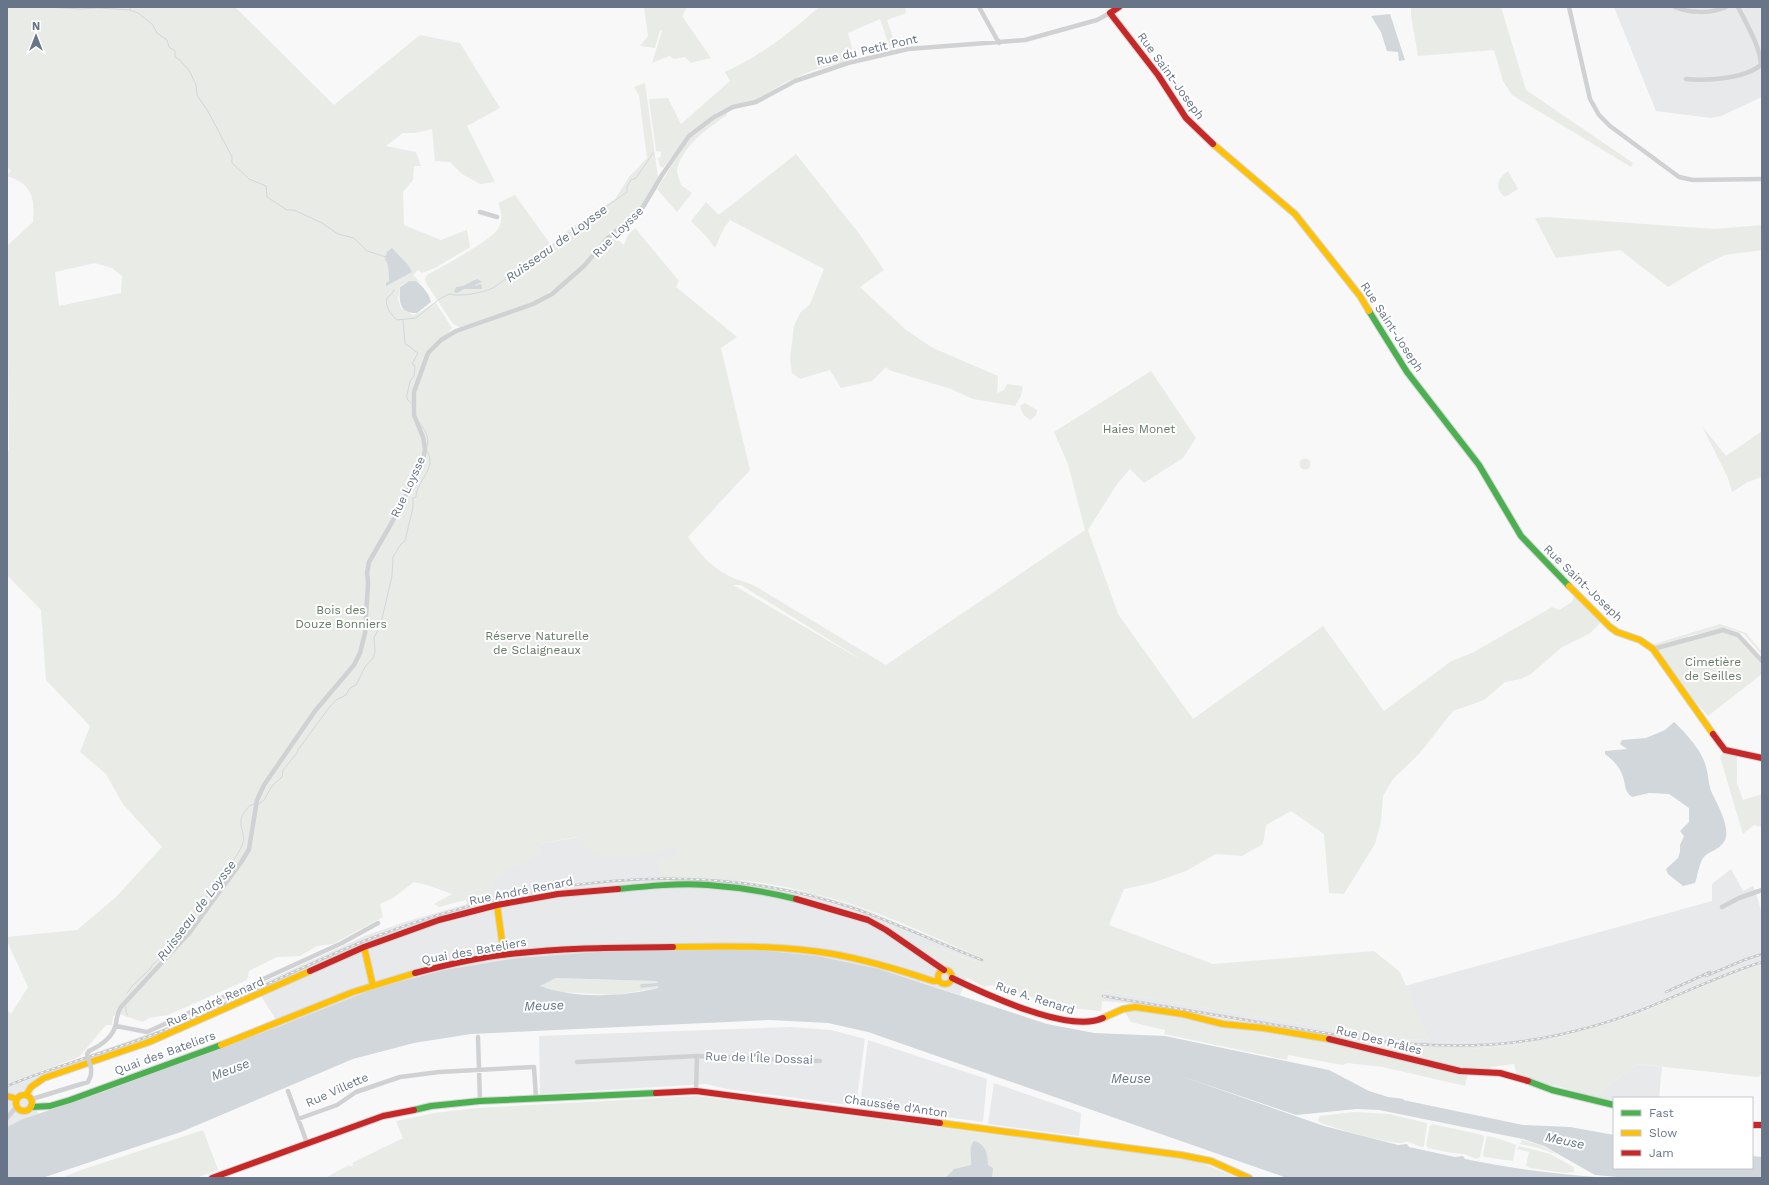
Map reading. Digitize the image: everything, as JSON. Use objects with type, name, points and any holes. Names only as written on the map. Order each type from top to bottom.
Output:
[{"type":"street","points":[[979,7],[999,43]]},
{"type":"street","name":"Rue du Petit Pont","points":[[656,184],[689,136],[709,121],[733,107],[756,102],[795,81],[848,63],[908,49],[1025,40],[1097,20],[1119,7]]},
{"type":"street","points":[[1569,7],[1590,99],[1599,115],[1610,126],[1679,177],[1694,180],[1762,179]]},
{"type":"street","points":[[1675,7],[1682,10],[1710,11],[1726,7]]},
{"type":"street","points":[[1686,79],[1711,80],[1755,70],[1761,65],[1761,58],[1758,50],[1738,7]]},
{"type":"street","name":"Rue Saint-Joseph","points":[[1110,13],[1158,75],[1186,118],[1202,136],[1264,186],[1295,214],[1336,265],[1360,296],[1407,372],[1479,465],[1521,536],[1535,553],[1616,632],[1640,640],[1653,649]]},
{"type":"street","name":"Rue Loysse","points":[[32,1099],[88,1082],[91,1075],[91,1068],[87,1054],[108,1038],[116,1026],[117,1013],[121,1007],[190,932],[242,861],[249,849],[256,805],[264,785],[301,730],[354,665],[360,653],[366,633],[367,573],[369,562],[391,524],[423,461],[425,449],[413,409],[414,392],[428,353],[441,340],[456,331],[533,304],[552,294],[584,266],[607,239],[643,207],[656,184]]},
{"type":"street","points":[[480,212],[497,217]]},
{"type":"street","points":[[1762,661],[1738,635],[1723,630],[1653,649],[1725,750],[1762,758]]},
{"type":"street","name":"Rue André Renard","points":[[26,1095],[30,1088],[44,1078],[149,1042],[364,947],[439,920],[497,905],[558,894],[610,888],[661,885],[708,885],[735,888],[810,902],[868,920],[886,930],[944,970]]},
{"type":"street","points":[[1722,907],[1739,898],[1762,890]]},
{"type":"street","points":[[497,905],[504,955]]},
{"type":"street","points":[[116,1026],[147,1032],[342,943],[378,924]]},
{"type":"street","name":"Quai des Bateliers","points":[[31,1107],[53,1105],[215,1047],[328,1001],[406,975],[453,964],[504,955],[547,950],[592,948],[758,946],[832,954],[874,962],[933,981],[939,981]]},
{"type":"street","points":[[364,947],[373,986]]},
{"type":"street","points":[[944,970],[948,971],[952,978],[945,984],[939,981],[939,974],[944,970]]},
{"type":"street","name":"Rue A. Renard","points":[[952,978],[999,1000],[1065,1021],[1079,1023],[1095,1022],[1123,1009],[1135,1007]]},
{"type":"street","name":"Rue Des Prâles","points":[[1135,1007],[1184,1014],[1223,1024],[1310,1035],[1460,1072],[1500,1073],[1517,1076],[1552,1090],[1613,1105]]},
{"type":"street","points":[[478,1037],[480,1101]]},
{"type":"street","name":"Rue de l'Île Dossai","points":[[696,1091],[697,1056]]},
{"type":"street","name":"Rue de l'Île Dossai","points":[[578,1062],[697,1056],[820,1061]]},
{"type":"street","name":"Rue Villette","points":[[298,1119],[337,1105],[356,1092],[400,1077],[422,1073],[534,1067],[536,1098]]},
{"type":"street","name":"Rue Villette","points":[[288,1091],[307,1143]]},
{"type":"street","name":"Chaussée d'Anton","points":[[536,1098],[696,1091],[1189,1156],[1212,1161],[1249,1178]]},
{"type":"street","points":[[7,1096],[17,1103],[22,1111],[29,1110],[32,1099],[26,1095],[22,1095],[17,1103],[7,1118]]},
{"type":"street","points":[[212,1178],[383,1116],[409,1110],[480,1101],[536,1098]]},
{"type":"shaded area","points":[[1614,7],[1762,7],[1762,97],[1721,116],[1711,118],[1656,111]]},
{"type":"shaded area","points":[[672,833],[738,880],[811,893],[858,907],[978,956],[978,962],[933,946],[923,949],[952,970],[967,978],[960,995],[879,969],[444,970],[376,988],[280,1026],[259,993],[207,1017],[29,1086],[38,1114],[7,1127],[7,1084],[162,1029],[367,935],[408,921],[467,904],[461,882],[539,844],[591,835]]},
{"type":"shaded area","points":[[1731,869],[1743,891],[1753,886],[1757,896],[1762,914],[1762,965],[1685,993],[1642,1013],[1584,1031],[1541,1042],[1472,1049],[1425,1049],[1371,1043],[1127,1003],[1102,1001],[1104,991],[1331,1029],[1398,1039],[1429,1040],[1405,986],[1712,901],[1712,884]]},
{"type":"shaded area","points":[[791,1027],[831,1030],[865,1039],[856,1106],[727,1089],[706,1084],[540,1094],[539,1036]]},
{"type":"shaded area","points":[[868,1040],[987,1079],[983,1122],[860,1105]]},
{"type":"shaded area","points":[[1637,1064],[1662,1067],[1659,1097],[1613,1097],[1613,1103],[1596,1098],[1600,1092]]},
{"type":"shaded area","points":[[994,1083],[1081,1113],[1079,1136],[988,1124]]},
{"type":"green space","name":"Bois des Douze Bonniers","points":[[7,7],[235,7],[334,105],[420,35],[460,43],[500,108],[467,126],[495,182],[480,184],[462,174],[450,162],[435,161],[432,129],[415,133],[403,133],[386,146],[416,152],[421,166],[414,166],[413,180],[403,192],[404,225],[441,240],[467,230],[470,247],[435,268],[422,273],[418,270],[413,275],[421,283],[410,281],[400,286],[398,299],[401,308],[413,315],[435,302],[430,308],[436,303],[452,328],[431,347],[425,356],[436,345],[449,336],[476,324],[520,310],[545,298],[577,274],[614,237],[624,245],[628,235],[635,228],[679,281],[676,287],[737,337],[721,348],[750,470],[688,537],[706,559],[722,572],[755,586],[886,665],[1085,530],[1068,464],[1054,432],[1151,371],[1196,438],[1183,458],[1144,483],[1130,469],[1117,484],[1088,530],[1118,614],[1193,719],[1323,626],[1384,711],[1450,662],[1474,652],[1552,607],[1559,610],[1572,602],[1575,593],[1603,620],[1589,634],[1562,647],[1531,674],[1521,679],[1505,682],[1484,700],[1453,711],[1419,754],[1393,779],[1383,796],[1381,822],[1375,844],[1344,894],[1329,893],[1324,834],[1291,811],[1266,825],[1263,844],[1242,856],[1216,854],[1186,871],[1152,883],[1124,889],[1109,925],[1213,964],[1374,951],[1400,972],[1429,1040],[1398,1039],[1331,1029],[1104,991],[1101,1011],[1069,1008],[1038,1000],[992,985],[984,987],[952,970],[922,949],[933,946],[977,962],[978,956],[872,911],[834,899],[786,887],[711,877],[662,877],[657,864],[661,859],[678,854],[679,848],[666,848],[645,855],[595,855],[577,837],[539,844],[540,854],[499,874],[487,894],[439,907],[434,904],[452,894],[414,882],[393,898],[380,904],[383,917],[333,944],[317,946],[300,956],[277,957],[249,971],[247,980],[168,1015],[149,1018],[143,1022],[116,1013],[113,1017],[112,1025],[106,1025],[79,1057],[7,1084],[7,1009],[11,1014],[28,987],[7,941],[7,937],[77,930],[116,897],[162,847],[123,804],[106,774],[80,752],[90,726],[46,680],[41,610],[7,575],[7,452],[9,451],[7,246],[33,222],[33,205],[27,187],[15,179],[7,176],[11,171],[7,167]],"holes":[[[95,263],[112,268],[122,276],[121,293],[59,306],[55,272]],[[733,585],[741,585],[859,658],[858,658]]]},
{"type":"green space","points":[[644,7],[687,7],[682,16],[711,58],[691,63],[685,57],[674,59],[669,56],[652,63],[662,31],[660,30],[655,48],[640,46],[648,36]]},
{"type":"green space","points":[[819,7],[905,7],[906,13],[887,20],[897,50],[891,51],[880,19],[848,33],[855,59],[811,71],[784,83],[755,101],[732,106],[717,112],[689,134],[663,168],[660,166],[658,158],[661,157],[661,152],[656,151],[649,99],[668,98],[681,124],[730,81],[725,72],[750,59],[774,43]]},
{"type":"green space","points":[[1411,7],[1501,7],[1526,90],[1633,163],[1631,167],[1512,95],[1503,81],[1494,50],[1418,56]]},
{"type":"green space","points":[[645,83],[658,177],[645,202],[617,227],[572,276],[544,296],[527,305],[462,328],[453,324],[426,283],[425,279],[427,275],[465,254],[493,234],[500,226],[501,213],[498,203],[515,195],[551,245],[571,228],[615,199],[629,177],[647,158],[639,95],[634,87]]},
{"type":"green space","points":[[727,112],[727,115],[697,138],[684,153],[677,170],[678,175],[681,185],[692,193],[677,212],[657,189],[691,136],[711,121]]},
{"type":"green space","points":[[796,154],[860,235],[884,270],[860,287],[906,330],[933,348],[998,376],[997,393],[1004,390],[1007,384],[1023,386],[1021,396],[1015,406],[973,399],[951,389],[889,370],[886,367],[872,381],[841,388],[830,370],[800,379],[792,373],[790,359],[794,326],[800,313],[810,304],[824,269],[730,220],[724,228],[715,248],[706,236],[691,221],[706,202],[718,214],[720,214]]},
{"type":"green space","points":[[1508,171],[1518,189],[1505,197],[1499,190],[1498,184],[1501,177]]},
{"type":"green space","points":[[1547,217],[1715,229],[1762,225],[1762,250],[1725,255],[1706,264],[1668,287],[1620,250],[1556,258],[1535,218]]},
{"type":"green space","points":[[1025,403],[1037,410],[1036,415],[1031,420],[1025,417],[1021,409],[1020,406]]},
{"type":"green space","points":[[1702,426],[1726,456],[1762,431],[1762,477],[1748,482],[1732,492],[1728,478]]},
{"type":"green space","points":[[1305,458],[1309,460],[1311,464],[1309,468],[1305,470],[1301,468],[1299,464],[1301,460]]},
{"type":"green space","points":[[1720,624],[1746,633],[1762,652],[1762,655],[1744,634],[1726,628],[1688,636],[1688,638],[1654,648],[1651,645]]},
{"type":"green space","name":"Cimetière de Seilles","points":[[1722,631],[1735,635],[1762,664],[1762,674],[1708,716],[1690,696],[1657,650]]},
{"type":"green space","points":[[1725,750],[1737,753],[1737,783],[1743,800],[1762,794],[1762,827],[1754,825],[1743,834],[1720,757]]},
{"type":"green space","points":[[1762,965],[1762,1074],[1758,1077],[1637,1064],[1600,1092],[1596,1098],[1554,1085],[1553,1088],[1517,1075],[1514,1064],[1491,1067],[1490,1073],[1468,1072],[1465,1086],[1383,1067],[1347,1063],[1343,1065],[1288,1055],[1287,1060],[1164,1034],[1165,1030],[1131,1022],[1123,1009],[1128,1003],[1371,1043],[1425,1049],[1472,1049],[1541,1042],[1584,1031],[1642,1013],[1685,993]]},
{"type":"green space","points":[[556,978],[654,981],[658,982],[642,984],[658,986],[658,988],[615,995],[560,992],[539,986]]},
{"type":"green space","points":[[696,1096],[1160,1155],[1199,1162],[1238,1178],[992,1178],[992,1173],[987,1163],[985,1148],[979,1142],[974,1141],[971,1165],[954,1169],[945,1178],[325,1178],[349,1165],[350,1167],[353,1165],[352,1163],[403,1138],[396,1121],[435,1113],[477,1108]]},
{"type":"green space","points":[[1355,1112],[1389,1114],[1427,1123],[1424,1146],[1421,1147],[1407,1142],[1399,1143],[1370,1137],[1345,1131],[1318,1121],[1320,1116]]},
{"type":"green space","points":[[1432,1124],[1483,1135],[1484,1138],[1480,1157],[1477,1159],[1465,1154],[1428,1148],[1426,1145],[1430,1126]]},
{"type":"green space","points":[[203,1130],[218,1170],[196,1178],[61,1178],[81,1170]]},
{"type":"green space","points":[[1487,1136],[1516,1145],[1513,1161],[1484,1157],[1483,1154]]},
{"type":"green space","points":[[1522,1140],[1540,1145],[1558,1155],[1539,1148],[1520,1144]]},
{"type":"green space","points":[[1519,1146],[1550,1154],[1574,1167],[1574,1172],[1565,1173],[1530,1168],[1526,1166],[1529,1152],[1517,1149]]},
{"type":"water","points":[[1390,14],[1405,60],[1399,61],[1398,52],[1387,51],[1381,32],[1371,16]]},
{"type":"water","points":[[392,248],[408,265],[412,272],[386,286],[386,283],[389,281],[389,276],[385,259],[387,252]]},
{"type":"water","points":[[477,279],[482,282],[475,286],[481,284],[482,289],[464,289],[457,293],[454,292],[456,287],[463,286]]},
{"type":"water","points":[[409,281],[416,281],[425,290],[431,302],[417,313],[411,313],[403,309],[400,302],[400,287]]},
{"type":"water","points":[[1674,722],[1691,740],[1702,756],[1711,791],[1725,822],[1726,828],[1725,840],[1723,843],[1706,855],[1702,860],[1695,883],[1683,886],[1668,874],[1666,869],[1678,858],[1680,845],[1684,836],[1680,831],[1689,822],[1689,808],[1669,794],[1649,793],[1632,797],[1626,790],[1622,773],[1613,761],[1605,754],[1605,751],[1627,749],[1620,744],[1622,740],[1646,738],[1665,730]]},
{"type":"water","name":"Meuse","points":[[639,949],[757,950],[817,956],[879,969],[1047,1024],[1094,1033],[1165,1036],[1329,1070],[1369,1091],[1388,1097],[1404,1099],[1403,1100],[1523,1125],[1570,1127],[1613,1135],[1613,1169],[1753,1169],[1753,1156],[1762,1157],[1762,1178],[1629,1178],[1595,1175],[1544,1146],[1523,1139],[1379,1110],[1357,1109],[1296,1115],[1175,1074],[1324,1126],[1398,1145],[1407,1144],[1409,1147],[1455,1157],[1463,1156],[1465,1159],[1500,1166],[1607,1178],[1287,1178],[868,1032],[828,1023],[770,1020],[471,1034],[414,1043],[353,1059],[181,1132],[42,1178],[7,1178],[7,1127],[23,1119],[106,1091],[280,1026],[376,988],[444,970],[518,958]],"holes":[[[556,978],[658,982],[640,985],[641,988],[658,986],[658,988],[614,995],[583,995],[540,986]]]},
{"type":"water","points":[[974,1141],[981,1144],[986,1150],[988,1165],[993,1168],[992,1178],[945,1178],[954,1169],[971,1165],[971,1146]]},
{"type":"waterway","points":[[46,7],[130,10]]},
{"type":"waterway","points":[[130,7],[130,10],[138,13],[152,24],[157,33],[167,40],[169,47],[175,51],[175,57],[180,60],[190,72],[196,85],[197,95],[209,113],[232,157],[232,163],[249,179],[266,186],[267,197],[287,210],[294,210],[322,223],[338,234],[354,238],[367,251],[386,257]]},
{"type":"waterway","name":"Ruisseau de Loysse","points":[[438,300],[449,294],[471,294],[493,288],[627,192],[627,186],[631,180],[636,178],[653,153]]},
{"type":"waterway","name":"Ruisseau de Loysse","points":[[394,290],[388,297],[386,303],[390,312],[397,320],[416,318],[437,301]]},
{"type":"waterway","name":"Ruisseau de Loysse","points":[[403,320],[405,344],[418,353],[412,364],[415,366],[414,376],[410,381],[407,395],[407,399],[411,403]]},
{"type":"waterway","name":"Ruisseau de Loysse","points":[[419,422],[427,437],[427,447]]},
{"type":"waterway","name":"Ruisseau de Loysse","points":[[259,804],[264,800],[272,786],[282,777],[283,770],[328,709],[336,700],[346,695],[350,688],[356,685],[365,667],[373,658],[375,652],[374,638],[381,623],[392,576],[393,557],[401,544],[405,541],[413,507],[413,498],[416,497],[419,485],[430,463],[430,457],[427,451]]},
{"type":"waterway","name":"Ruisseau de Loysse","points":[[127,993],[153,964],[165,954],[174,936],[186,926],[191,915],[220,880],[241,849],[244,838],[241,818],[248,807],[254,804]]},
{"type":"waterway","name":"Ruisseau de Loysse","points":[[126,1007],[126,1013],[128,1015]]},
{"type":"railway","points":[[7,1086],[49,1070],[156,1034],[345,949],[416,922],[513,896],[563,887],[613,881],[663,879],[713,880],[786,890],[853,908],[982,960]]},
{"type":"railway","points":[[1706,976],[1762,954]]},
{"type":"railway","points":[[1103,996],[1357,1038],[1390,1042],[1455,1046],[1488,1045],[1558,1035],[1619,1018],[1715,979],[1762,962]]},
{"type":"railway","points":[[1666,992],[1710,972]]},
{"type":"traffic: fast","points":[[1369,311],[1407,372],[1479,465],[1521,536],[1569,586]]},
{"type":"traffic: fast","points":[[618,889],[697,884],[752,890],[796,899]]},
{"type":"traffic: fast","points":[[31,1107],[50,1106],[70,1100],[221,1045]]},
{"type":"traffic: fast","points":[[1528,1081],[1552,1090],[1613,1105]]},
{"type":"traffic: fast","points":[[414,1110],[431,1106],[480,1101],[656,1093]]},
{"type":"traffic: slow","points":[[1213,144],[1295,214],[1360,296],[1369,311]]},
{"type":"traffic: slow","points":[[1569,586],[1610,627],[1617,632],[1640,640],[1653,649],[1713,734]]},
{"type":"traffic: slow","points":[[497,905],[504,955]]},
{"type":"traffic: slow","points":[[364,947],[373,986]]},
{"type":"traffic: slow","points":[[673,947],[753,947],[813,951],[858,959],[933,981],[939,981]]},
{"type":"traffic: slow","points":[[945,970],[950,972],[952,977],[950,982],[945,984],[940,982],[938,977],[940,972],[945,970]]},
{"type":"traffic: slow","points":[[26,1095],[31,1087],[44,1078],[149,1042],[310,971]]},
{"type":"traffic: slow","points":[[221,1045],[353,992],[415,973]]},
{"type":"traffic: slow","points":[[1103,1018],[1123,1009],[1135,1007],[1183,1014],[1223,1024],[1263,1028],[1329,1039]]},
{"type":"traffic: slow","points":[[24,1095],[30,1097],[32,1103],[30,1109],[24,1111],[18,1109],[16,1103],[18,1097],[24,1095]]},
{"type":"traffic: slow","points":[[7,1096],[17,1099]]},
{"type":"traffic: slow","points":[[940,1123],[1181,1155],[1211,1161],[1249,1178]]},
{"type":"traffic: jam","points":[[1119,7],[1110,13],[1158,75],[1186,118],[1213,144]]},
{"type":"traffic: jam","points":[[1713,734],[1725,750],[1762,758]]},
{"type":"traffic: jam","points":[[310,971],[364,947],[439,920],[497,905],[558,894],[618,889]]},
{"type":"traffic: jam","points":[[796,899],[868,920],[886,930],[944,970]]},
{"type":"traffic: jam","points":[[415,973],[480,958],[507,954],[596,948],[673,947]]},
{"type":"traffic: jam","points":[[952,978],[1005,1002],[1049,1017],[1070,1021],[1088,1022],[1103,1018]]},
{"type":"traffic: jam","points":[[1329,1039],[1460,1071],[1500,1073],[1528,1081]]},
{"type":"traffic: jam","points":[[656,1093],[696,1091],[940,1123]]},
{"type":"traffic: jam","points":[[212,1178],[383,1116],[414,1110]]},
{"type":"traffic: jam","points":[[1753,1125],[1762,1125]]},
{"type":"park label","name":"Haies Monet","points":[[1139,429]]},
{"type":"park label","name":"Réserve Naturelle de Sclaigneaux","points":[[537,643]]}]
